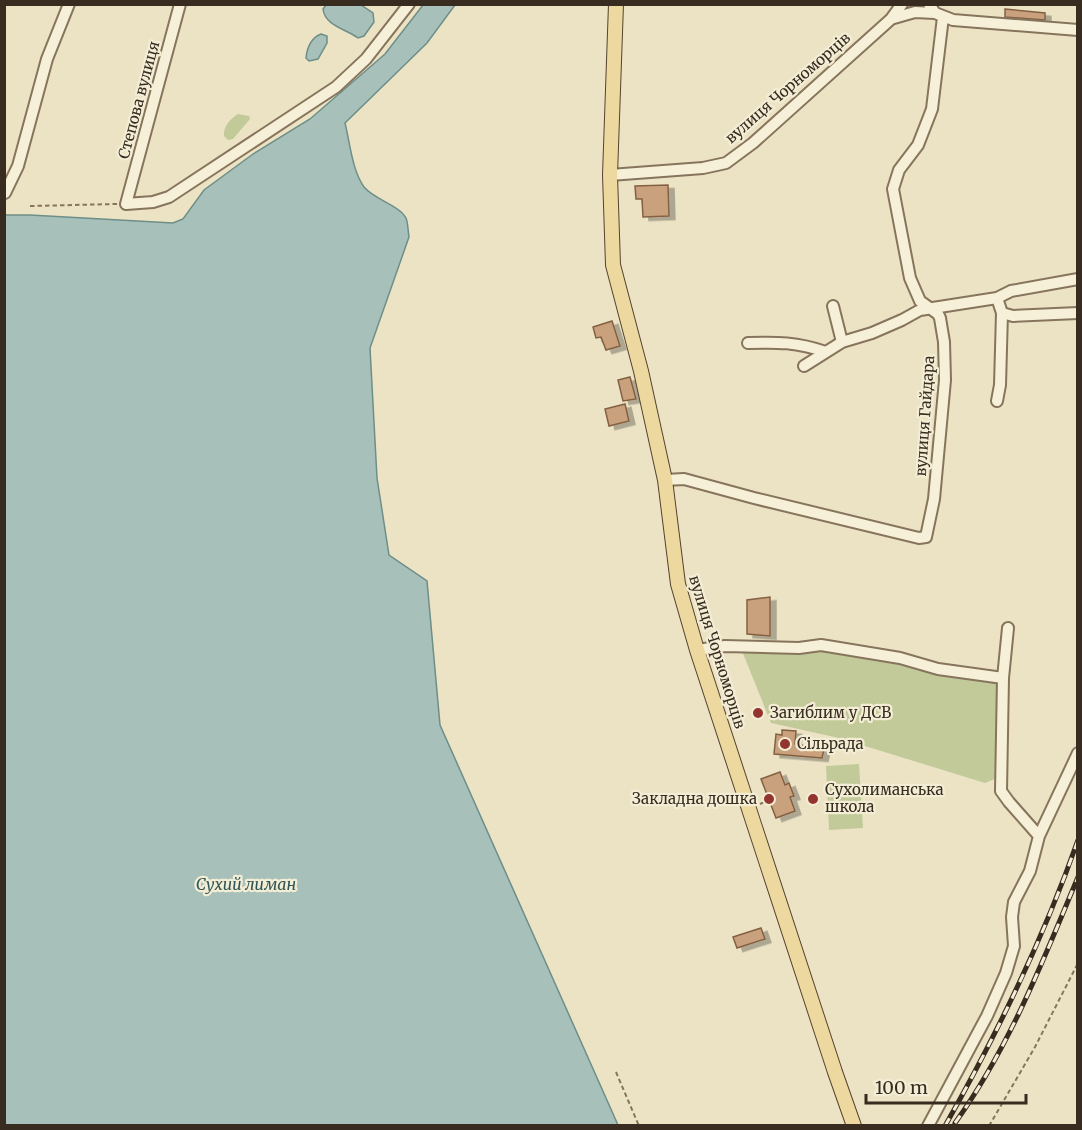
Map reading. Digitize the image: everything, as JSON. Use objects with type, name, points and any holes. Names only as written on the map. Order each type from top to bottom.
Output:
[{"type":"main road","name":"вулиця Чорноморців","points":[[616,4],[610,174],[613,265],[641,370],[665,480],[678,584],[696,650],[854,1125]]},
{"type":"street","points":[[5,193],[18,166],[47,58],[69,4]]},
{"type":"street","name":"Степова вулиця","points":[[126,204],[180,4]]},
{"type":"street","points":[[126,204],[153,202],[169,197],[325,95],[366,59],[409,4]]},
{"type":"street","name":"вулиця Чорноморців","points":[[610,174],[703,168],[726,163],[753,143],[891,20],[902,4]]},
{"type":"street","points":[[891,20],[906,13],[936,12],[952,20],[1077,30]]},
{"type":"street","name":"вулиця Гайдара","points":[[665,480],[684,479],[919,538],[926,537],[934,499],[945,380],[944,342],[940,318],[920,301],[910,278],[893,189],[898,170],[918,146],[932,109],[936,12]]},
{"type":"street","points":[[804,366],[842,342],[872,333],[920,310],[997,298],[1011,291],[1077,279]]},
{"type":"street","points":[[997,298],[1002,313],[1000,385],[997,401]]},
{"type":"street","points":[[833,306],[842,342]]},
{"type":"street","points":[[1002,313],[1013,316],[1077,314]]},
{"type":"street","points":[[748,343],[785,342],[826,352]]},
{"type":"street","points":[[1008,628],[1003,678],[1001,791],[1039,836]]},
{"type":"street","points":[[696,650],[725,646],[799,648],[821,645],[900,658],[938,669],[1003,678]]},
{"type":"street","points":[[928,1125],[987,1016],[1006,974],[1014,946],[1012,917],[1014,902],[1030,871],[1039,836],[1077,753]]},
{"type":"path","points":[[30,206],[126,204]]},
{"type":"path","points":[[989,1125],[1035,1047],[1077,963]]},
{"type":"path","points":[[616,1072],[639,1125]]},
{"type":"green space","points":[[238,114],[249,116],[250,119],[233,139],[228,140],[224,136],[226,126]]},
{"type":"green space","points":[[823,649],[998,684],[997,778],[985,783],[839,738],[771,723],[742,651],[778,654]]},
{"type":"green space","points":[[859,764],[863,828],[829,830],[826,766]]},
{"type":"water","points":[[326,5],[361,5],[373,13],[374,22],[364,36],[358,38],[328,19],[323,9]]},
{"type":"water","name":"Сухий лиман","points":[[423,5],[455,5],[427,43],[345,123],[354,165],[360,180],[374,196],[403,213],[407,220],[409,237],[370,348],[377,478],[389,555],[427,581],[440,725],[618,1125],[5,1125],[5,215],[173,223],[183,219],[204,190],[253,154],[310,119],[385,54]]},
{"type":"water","points":[[321,34],[327,36],[327,43],[318,59],[309,61],[306,58],[309,47],[312,41]]},
{"type":"building","points":[[1005,9],[1045,13],[1045,20],[1005,17]]},
{"type":"building","points":[[668,185],[669,216],[643,217],[642,199],[636,199],[635,186]]},
{"type":"building","points":[[612,321],[620,346],[606,350],[601,337],[596,338],[593,327]]},
{"type":"building","points":[[630,377],[636,399],[623,401],[618,380]]},
{"type":"building","points":[[625,404],[629,421],[609,426],[605,409]]},
{"type":"building","points":[[770,597],[770,636],[747,634],[747,600]]},
{"type":"building","name":"Сільрада","points":[[782,730],[796,731],[795,744],[824,749],[822,758],[774,754],[776,734],[782,735]]},
{"type":"building","points":[[780,772],[785,785],[789,783],[794,796],[790,797],[795,811],[776,818],[761,779]]},
{"type":"building","points":[[761,928],[765,939],[737,948],[733,937]]},
{"type":"railway","points":[[945,1126],[1018,986],[1050,914],[1078,840]]},
{"type":"railway","points":[[955,1123],[992,1065],[1024,1003],[1078,877]]},
{"type":"place","name":"Загиблим у ДСВ","points":[[758,713]]},
{"type":"place","name":"Сільрада","points":[[785,744]]},
{"type":"place","name":"Закладна дошка","points":[[769,799]]},
{"type":"place","name":"Сухолиманська школа","points":[[813,799]]}]
